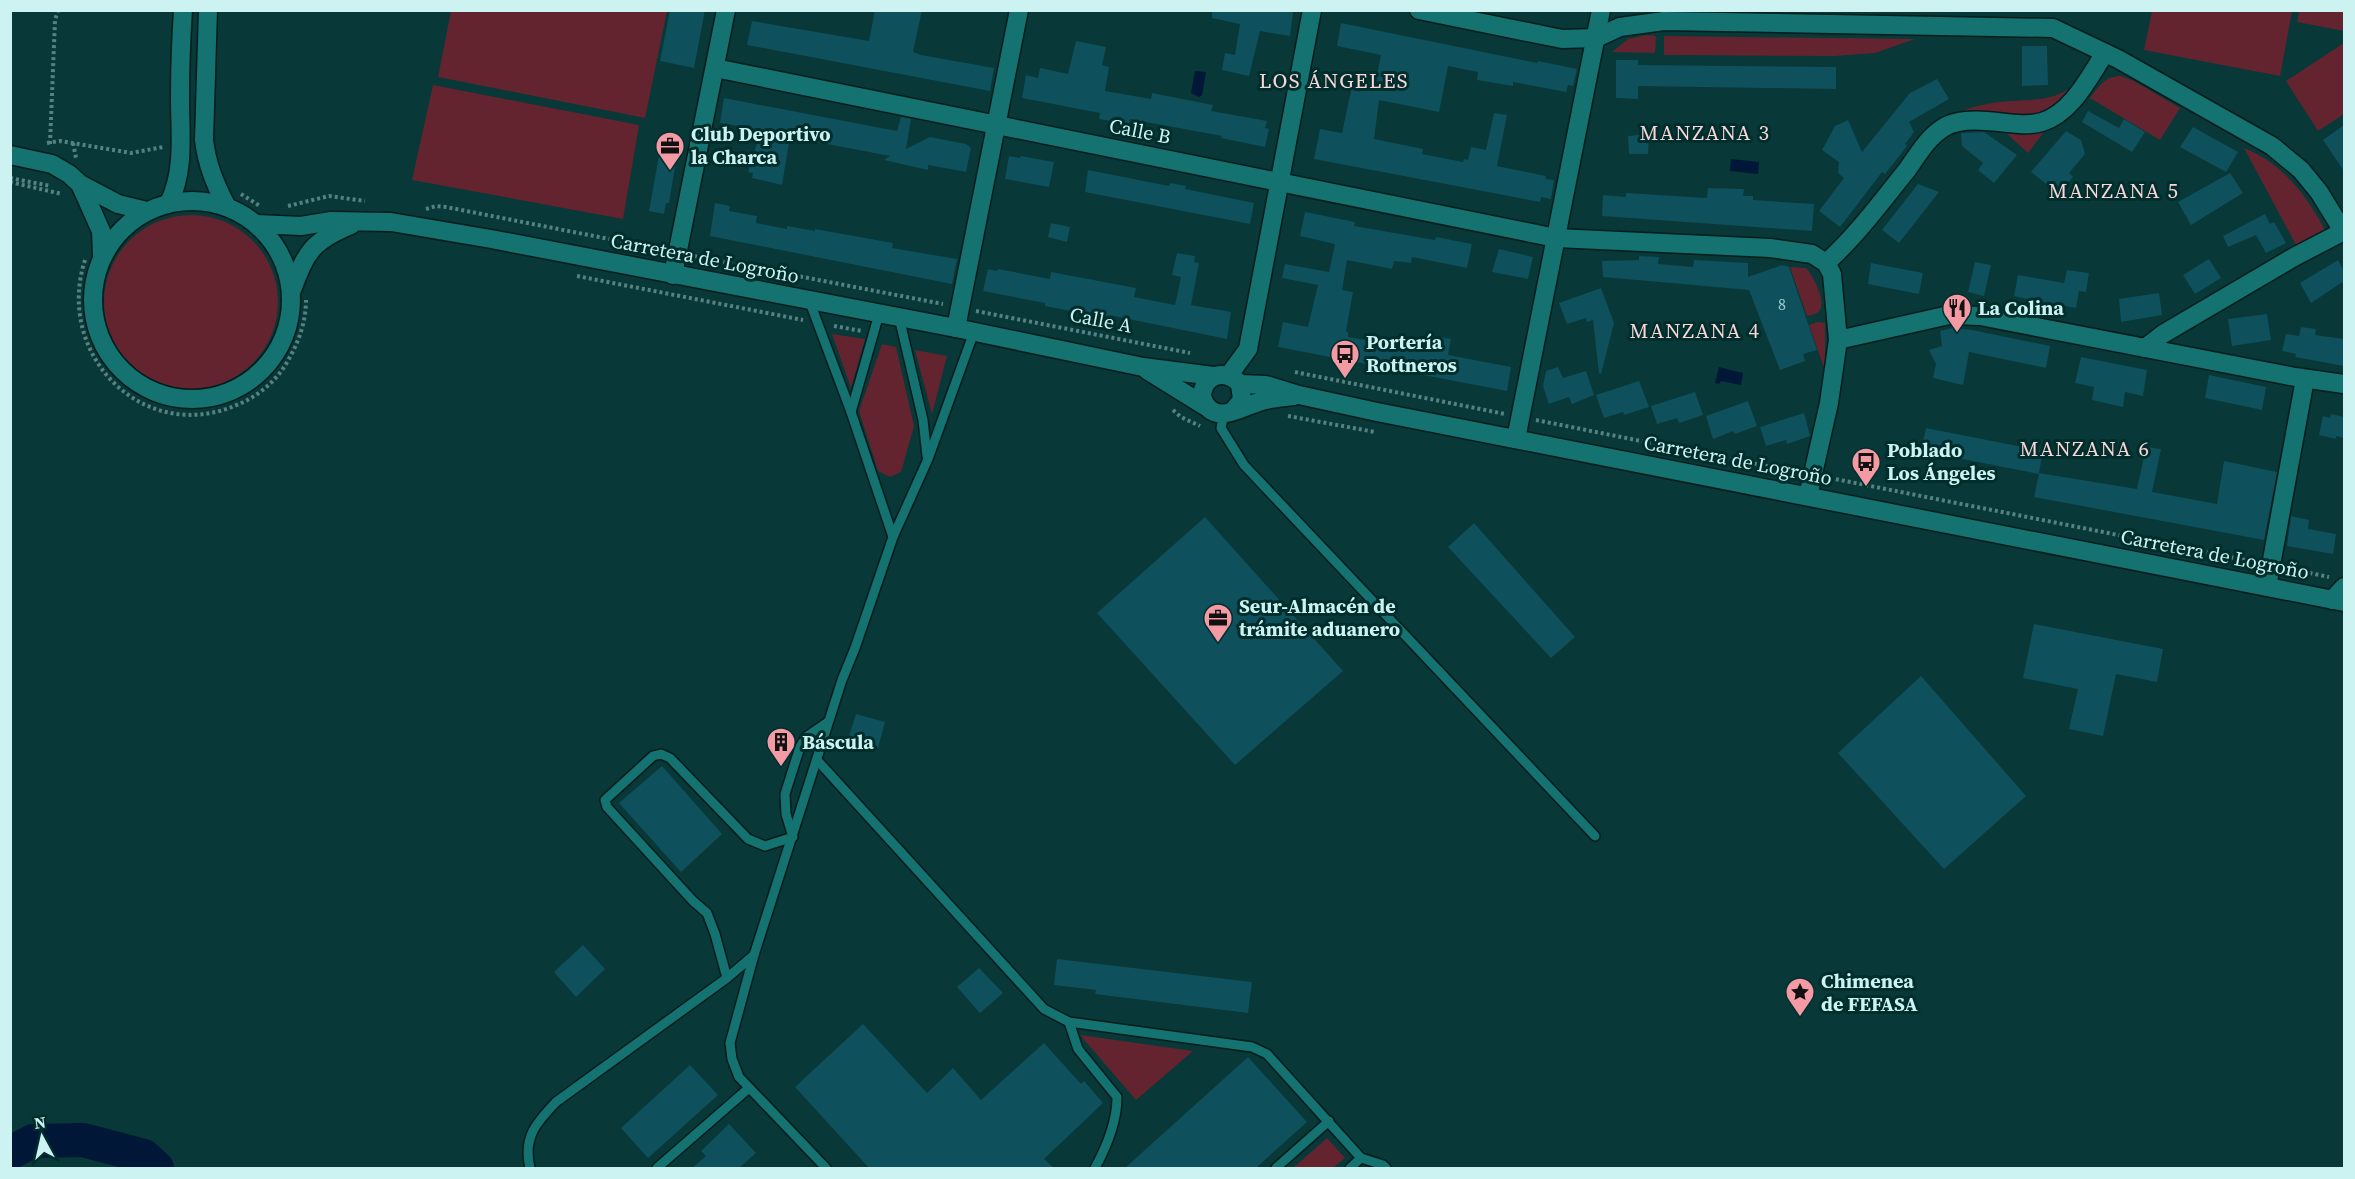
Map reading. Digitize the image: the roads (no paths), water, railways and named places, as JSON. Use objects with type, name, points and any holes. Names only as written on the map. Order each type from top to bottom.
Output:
[{"type":"street","points":[[169,203],[175,191],[181,166],[180,58],[183,10]]},
{"type":"street","points":[[208,10],[204,140],[206,160],[227,207]]},
{"type":"street","points":[[673,275],[726,10]]},
{"type":"street","points":[[965,330],[960,308],[1019,10]]},
{"type":"street","points":[[1227,378],[1242,400],[1229,413],[1215,413],[1205,406],[1202,390],[1206,382],[1227,378],[1248,349],[1312,10]]},
{"type":"street","points":[[1419,10],[1562,39],[1596,38],[1620,27],[1664,21],[2053,28],[2105,52],[2272,146],[2301,170],[2319,192],[2344,231],[2294,257],[2174,328],[2145,348]]},
{"type":"street","points":[[1516,439],[1601,10]]},
{"type":"street","points":[[2007,26],[2020,10]]},
{"type":"street","points":[[1808,496],[1829,403],[1838,340],[1832,274],[1826,263],[1852,239],[1926,144],[1942,128],[1958,122],[2025,124],[2041,122],[2055,116],[2071,102],[2105,52]]},
{"type":"street","name":"Calle B","points":[[715,68],[1556,238],[1770,248],[1812,254],[1826,263]]},
{"type":"street","points":[[10,155],[46,162],[69,174],[80,184],[118,204],[147,211]]},
{"type":"street","points":[[80,184],[101,231],[94,256],[92,311],[99,338],[114,363],[134,382],[160,394],[188,400],[216,397],[242,387],[264,369],[281,346],[299,294],[303,259],[315,245],[330,234],[357,223]]},
{"type":"street","points":[[94,256],[121,230],[147,211],[169,203],[198,200],[227,207],[257,224],[274,243],[299,294]]},
{"type":"street","name":"Carretera de Logroño","points":[[257,224],[301,226],[331,222],[391,222],[899,317],[1143,367],[1266,385],[1299,395],[1516,439],[2268,587],[2339,591]]},
{"type":"street","points":[[1838,340],[1949,315],[1980,316],[2305,379],[2344,384]]},
{"type":"street","name":"Carretera de Logroño","points":[[1143,367],[1205,406]]},
{"type":"street","points":[[2268,587],[2305,379]]},
{"type":"street","name":"Carretera de Logroño","points":[[1229,413],[1264,400],[1299,395]]},
{"type":"lane","points":[[809,300],[893,537]]},
{"type":"lane","points":[[850,412],[879,314]]},
{"type":"lane","points":[[899,317],[923,420],[928,459]]},
{"type":"lane","points":[[826,1168],[739,1077],[732,1059],[730,1043],[754,955],[828,722],[893,537],[928,459],[965,330]]},
{"type":"lane","points":[[1229,413],[1221,428],[1244,465],[1595,836]]},
{"type":"lane","points":[[793,837],[786,814],[785,794],[800,747],[806,736],[828,722]]},
{"type":"lane","points":[[727,978],[715,934],[706,913],[693,902],[607,807],[605,801],[653,756],[661,754],[670,758],[748,839],[765,846],[793,837]]},
{"type":"lane","points":[[817,760],[1044,1009],[1069,1022],[1252,1047],[1274,1059],[1362,1158],[1386,1168]]},
{"type":"lane","points":[[530,1168],[527,1153],[530,1135],[556,1102],[727,978],[754,955]]},
{"type":"lane","points":[[1069,1022],[1078,1049],[1117,1097],[1117,1108],[1106,1148],[1095,1168]]},
{"type":"lane","points":[[657,1168],[749,1088]]},
{"type":"lane","points":[[1276,1168],[1329,1121]]},
{"type":"lane","points":[[1350,1168],[1362,1158]]},
{"type":"water","points":[[1195,71],[1206,72],[1202,95],[1199,97],[1191,93]]},
{"type":"water","points":[[1731,159],[1759,162],[1758,174],[1730,171]]},
{"type":"water","points":[[1719,367],[1743,373],[1741,385],[1721,381],[1719,384],[1715,383]]},
{"type":"waterway","points":[[10,1153],[33,1141],[83,1140],[144,1156],[157,1168]]},
{"type":"place","name":"Club Deportivo la Charca","points":[[670,172]]},
{"type":"place","name":"La Colina","points":[[1957,334]]},
{"type":"place","name":"Portería Rottneros","points":[[1345,380]]},
{"type":"place","name":"Poblado Los Ángeles","points":[[1866,488]]},
{"type":"place","name":"Seur-Almacén de trámite aduanero","points":[[1218,644]]},
{"type":"place","name":"Báscula","points":[[781,768]]},
{"type":"place","name":"Chimenea de FEFASA","points":[[1800,1018]]},
{"type":"district","name":"LOS ÁNGELES","points":[[1334,80]]},
{"type":"district","name":"MANZANA 3","points":[[1705,132]]},
{"type":"district","name":"MANZANA 5","points":[[2114,190]]},
{"type":"district","name":"MANZANA 4","points":[[1695,330]]},
{"type":"district","name":"MANZANA 6","points":[[2085,448]]}]
